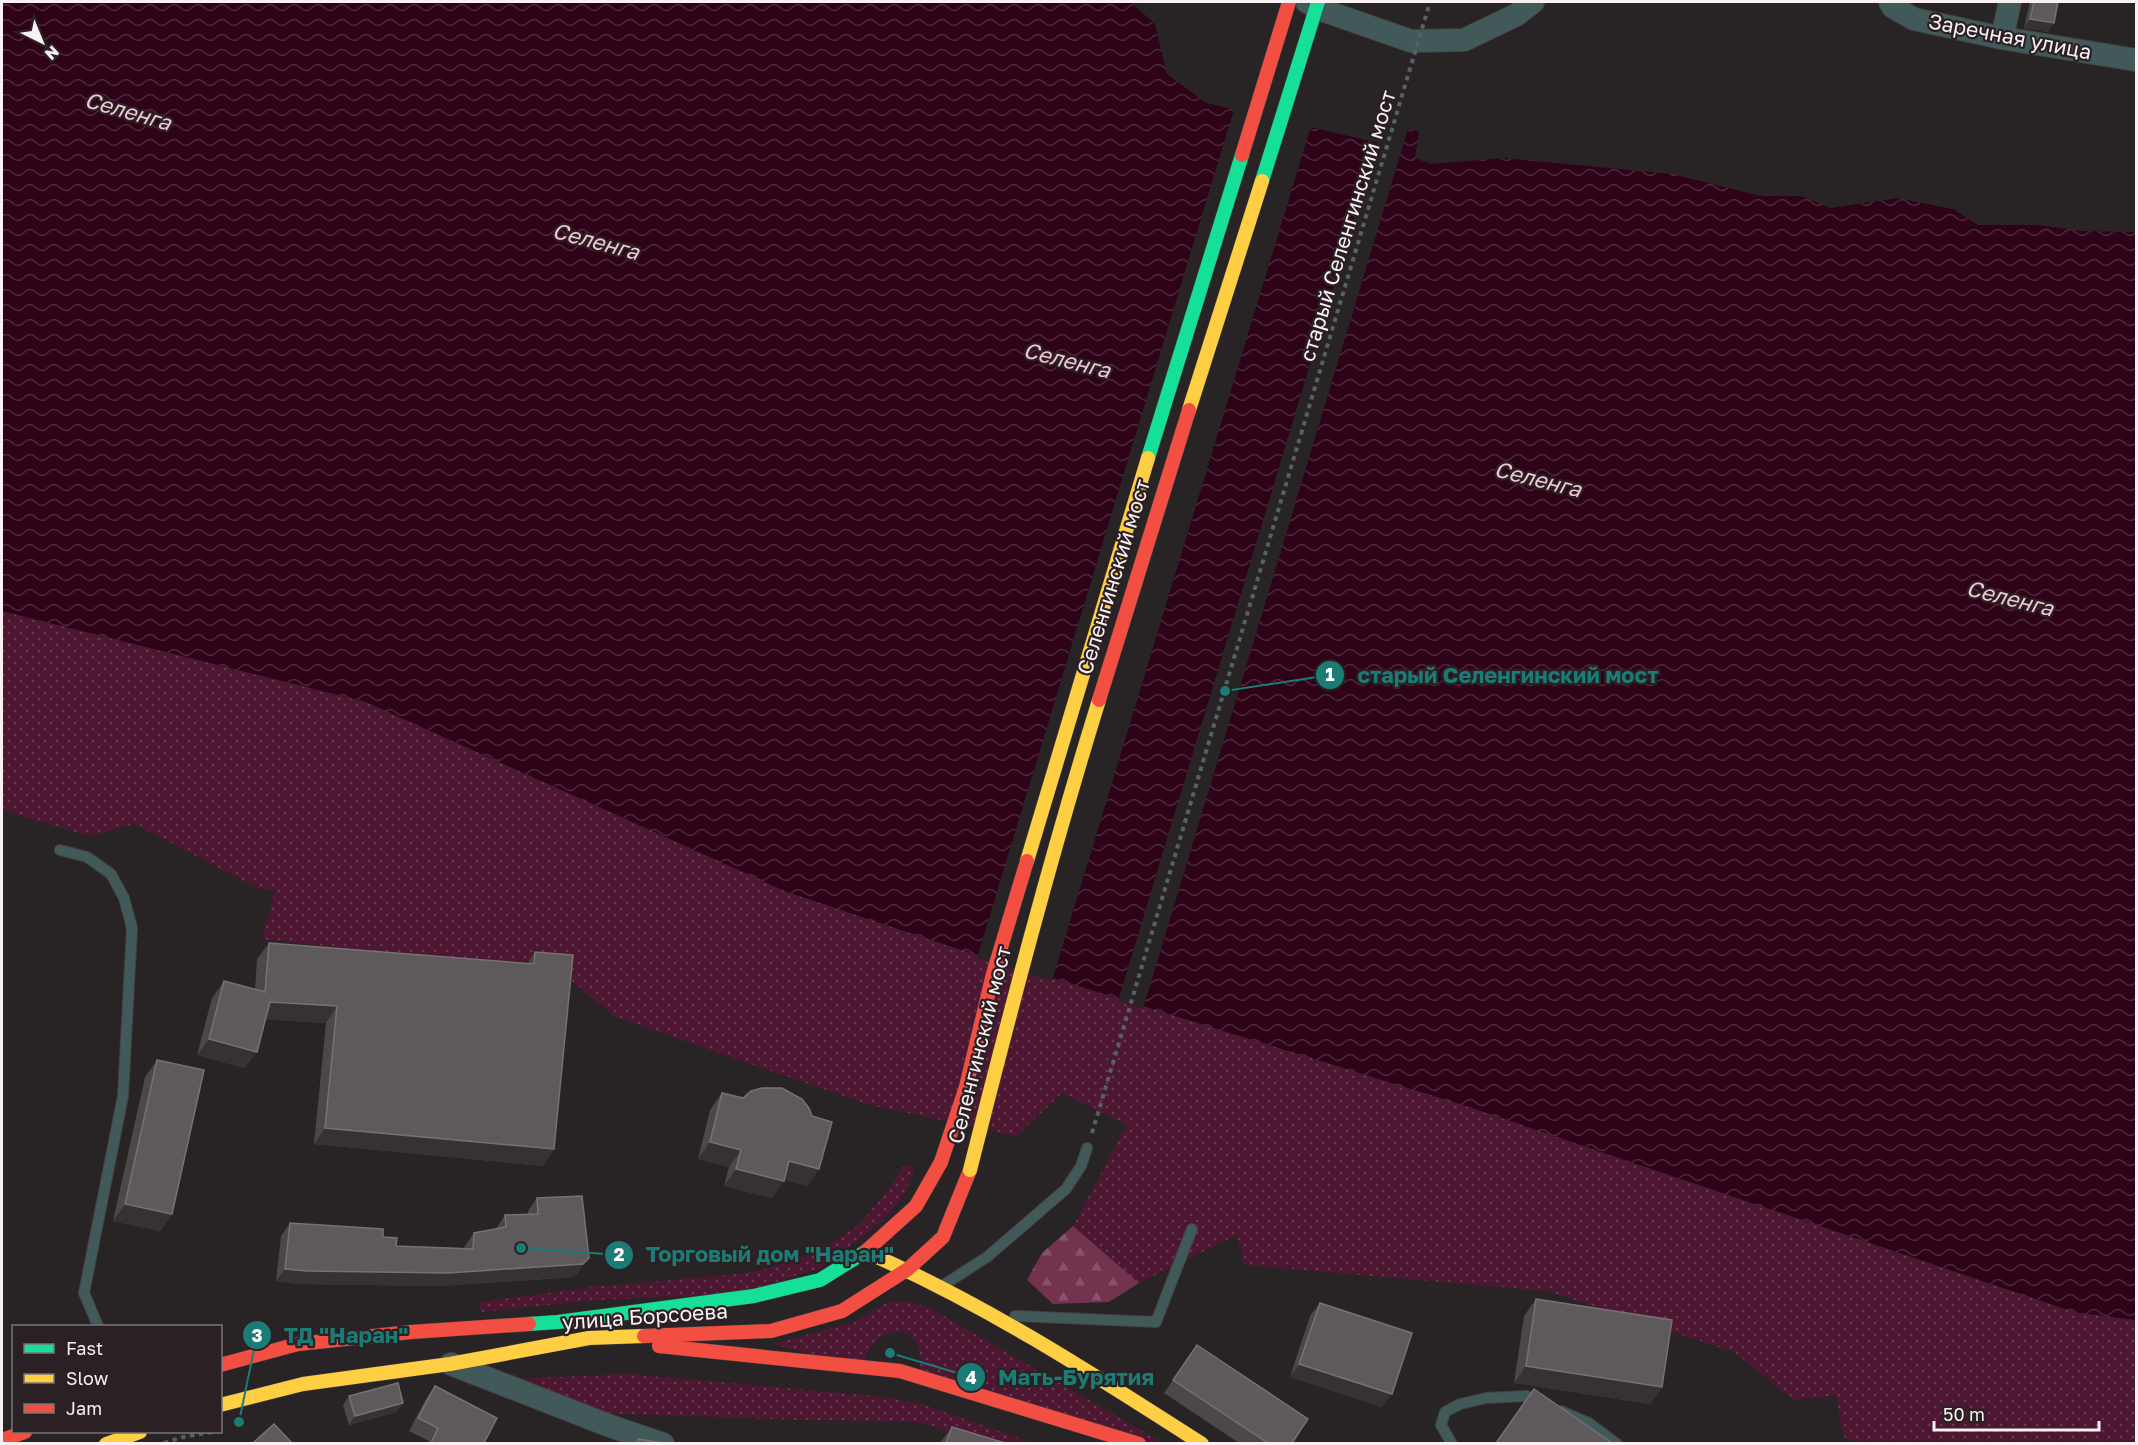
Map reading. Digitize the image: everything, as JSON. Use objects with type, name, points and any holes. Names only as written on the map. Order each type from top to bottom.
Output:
[{"type":"main road","name":"Селенгинский мост","points":[[941,1162],[966,1087],[1000,953],[1288,2]]},
{"type":"main road","name":"Селенгинский мост","points":[[970,1170],[1016,984],[1080,759],[1317,2]]},
{"type":"main road","name":"улица Борсоева","points":[[222,1364],[298,1344],[411,1332],[558,1322],[754,1296],[820,1280],[866,1252],[916,1206],[941,1162]]},
{"type":"main road","name":"улица Борсоева","points":[[222,1404],[303,1384],[450,1364],[589,1338],[771,1331],[842,1311],[908,1269],[943,1237],[970,1170]]},
{"type":"main road","points":[[940,1256],[943,1237]]},
{"type":"main road","points":[[866,1252],[941,1281],[1202,1443]]},
{"type":"main road","points":[[589,1338],[900,1371],[1132,1442]]},
{"type":"main road","points":[[2,1440],[20,1433]]},
{"type":"main road","points":[[106,1443],[134,1433]]},
{"type":"street","points":[[1308,2],[1322,10],[1411,41],[1464,40],[1516,15],[1533,2]]},
{"type":"street","name":"Заречная улица","points":[[1890,2],[1893,8],[1914,19],[2002,38],[2136,60]]},
{"type":"street","points":[[2002,38],[2010,2]]},
{"type":"street","points":[[450,1364],[609,1435],[663,1443]]},
{"type":"lane","points":[[60,849],[87,857],[111,874],[124,898],[132,928],[123,1096],[84,1293],[98,1325]]},
{"type":"lane","points":[[941,1281],[987,1257],[1066,1189],[1081,1166],[1087,1148]]},
{"type":"lane","points":[[997,1315],[1156,1322],[1192,1229]]},
{"type":"lane","points":[[1452,1443],[1441,1425],[1445,1412],[1460,1404],[1486,1398],[1527,1396],[1590,1423],[1617,1443]]},
{"type":"path","name":"старый Селенгинский мост","points":[[1087,1148],[1430,2]]},
{"type":"path","points":[[163,1443],[204,1433]]},
{"type":"shaded area","points":[[2,611],[366,702],[787,892],[955,948],[1463,1105],[2074,1312],[2136,1320],[2136,1443],[1860,1443],[1844,1437],[1836,1395],[1793,1400],[1734,1352],[1547,1291],[1244,1265],[1237,1235],[1139,1283],[1073,1226],[1127,1125],[1062,1093],[1017,1136],[870,1105],[615,1017],[561,972],[262,939],[275,891],[259,889],[135,824],[89,836],[2,810]]},
{"type":"shaded area","points":[[910,1164],[914,1172],[905,1194],[885,1219],[823,1267],[738,1294],[596,1300],[481,1312],[479,1302],[594,1287],[737,1274],[767,1269],[815,1253],[860,1224],[891,1186],[902,1168]]},
{"type":"shaded area","points":[[909,1301],[932,1309],[1163,1443],[1112,1443],[920,1376],[919,1347],[913,1337],[907,1333],[889,1333],[877,1340],[862,1367],[772,1344],[854,1322],[884,1304]]},
{"type":"shaded area","points":[[628,1374],[886,1397],[924,1405],[1033,1443],[983,1443],[922,1423],[897,1421],[569,1412],[508,1379]]},
{"type":"green space","points":[[1073,1226],[1139,1283],[1109,1302],[1053,1304],[1027,1280],[1042,1253]]},
{"type":"water","name":"Селенга","points":[[2,2],[1130,2],[1155,24],[1167,74],[1206,103],[1379,143],[1393,123],[1419,132],[1415,158],[1431,164],[1504,158],[1672,174],[1761,196],[1801,196],[1831,208],[1897,198],[1953,209],[1978,225],[2037,225],[2082,231],[2136,232],[2136,1320],[2074,1312],[1463,1105],[955,948],[787,892],[366,702],[2,611]]},
{"type":"pier","points":[[1235,106],[1312,123],[1052,981],[977,958]]},
{"type":"pier","points":[[1394,120],[1409,126],[1143,1009],[1118,1001],[1378,139]]},
{"type":"building","points":[[2034,2],[2058,2],[2054,23],[2030,19]]},
{"type":"building","points":[[269,943],[534,964],[535,952],[573,955],[554,1149],[325,1128],[337,1006],[270,1002],[257,1052],[209,1039],[224,981],[265,992]]},
{"type":"building","points":[[157,1060],[204,1070],[172,1214],[125,1204]]},
{"type":"building","points":[[762,1088],[782,1088],[802,1099],[812,1116],[832,1122],[819,1169],[789,1161],[784,1181],[736,1169],[741,1150],[710,1142],[722,1093],[743,1098],[751,1091]]},
{"type":"building","points":[[582,1196],[589,1258],[583,1264],[448,1273],[285,1269],[290,1223],[383,1229],[383,1237],[397,1238],[396,1246],[473,1249],[474,1233],[506,1227],[505,1215],[538,1214],[537,1198]]},
{"type":"building","points":[[1536,1299],[1672,1320],[1662,1387],[1526,1366]]},
{"type":"building","points":[[1320,1303],[1412,1333],[1392,1394],[1299,1364]]},
{"type":"building","points":[[1197,1345],[1308,1419],[1292,1443],[1268,1443],[1173,1380]]},
{"type":"building","points":[[398,1383],[403,1403],[355,1416],[349,1396]]},
{"type":"building","points":[[435,1386],[497,1418],[484,1443],[431,1443],[438,1428],[418,1418]]},
{"type":"building","points":[[1534,1389],[1612,1443],[1496,1443]]},
{"type":"building","points":[[274,1424],[292,1443],[253,1443]]},
{"type":"building","points":[[952,1427],[1005,1443],[946,1443]]},
{"type":"building","points":[[638,1439],[662,1443],[638,1443]]},
{"type":"traffic: fast","points":[[1262,181],[1318,2]]},
{"type":"traffic: fast","points":[[1148,458],[1242,155]]},
{"type":"traffic: fast","points":[[529,1324],[754,1296],[820,1280],[865,1252]]},
{"type":"traffic: slow","points":[[1189,410],[1262,181]]},
{"type":"traffic: slow","points":[[1027,861],[1148,458]]},
{"type":"traffic: slow","points":[[970,1170],[1064,817],[1099,700]]},
{"type":"traffic: slow","points":[[866,1252],[996,1317],[1079,1366],[1202,1444]]},
{"type":"traffic: slow","points":[[222,1404],[303,1384],[450,1364],[589,1338],[644,1336]]},
{"type":"traffic: slow","points":[[106,1444],[137,1433]]},
{"type":"traffic: jam","points":[[1242,155],[1289,2]]},
{"type":"traffic: jam","points":[[1099,700],[1189,410]]},
{"type":"traffic: jam","points":[[865,1252],[916,1206],[941,1162],[966,1087],[993,974],[1027,861]]},
{"type":"traffic: jam","points":[[644,1336],[771,1331],[842,1311],[908,1269],[943,1237],[970,1170]]},
{"type":"traffic: jam","points":[[222,1364],[298,1344],[411,1332],[529,1324]]},
{"type":"traffic: jam","points":[[659,1346],[900,1371],[1139,1444]]},
{"type":"traffic: jam","points":[[2,1440],[22,1433]]},
{"type":"place","name":"старый Селенгинский мост","points":[[1225,691]]},
{"type":"place","name":"Торговый дом \"Наран\"","points":[[521,1248]]},
{"type":"place","name":"Мать-Бурятия","points":[[890,1353]]},
{"type":"place","name":"ТД \"Наран\"","points":[[239,1422]]}]
